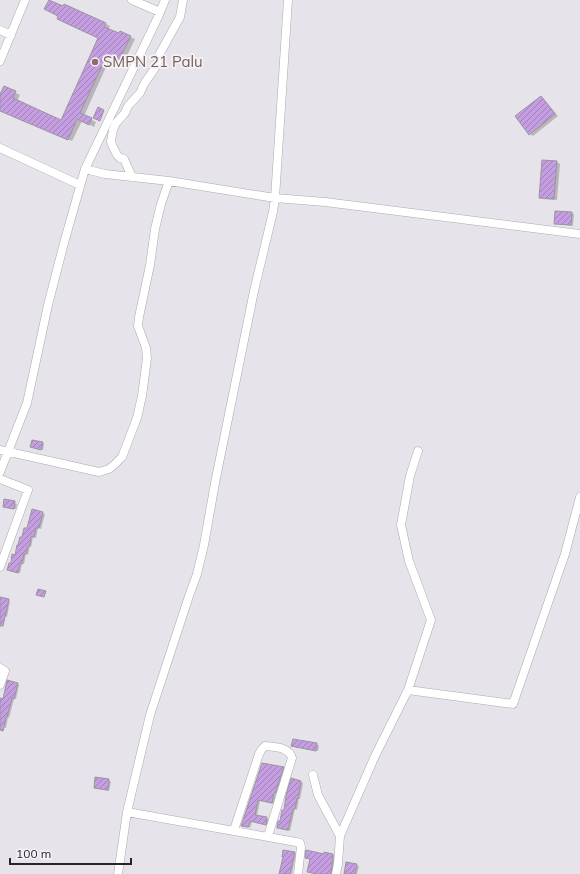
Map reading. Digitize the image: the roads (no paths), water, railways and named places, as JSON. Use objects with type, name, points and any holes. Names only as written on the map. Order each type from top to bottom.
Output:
[{"type":"street","points":[[0,60],[25,0]]},
{"type":"street","points":[[132,0],[160,12]]},
{"type":"street","points":[[0,472],[4,451],[27,403],[50,297],[85,169],[165,0]]},
{"type":"street","points":[[132,177],[124,159],[117,155],[112,145],[111,141],[113,130],[128,106],[140,93],[144,84],[157,65],[159,56],[180,17],[183,0]]},
{"type":"street","points":[[118,874],[127,812],[150,715],[161,678],[197,574],[254,291],[273,212],[288,0]]},
{"type":"street","points":[[0,30],[11,35]]},
{"type":"street","points":[[0,148],[80,185]]},
{"type":"street","points":[[85,169],[105,174],[169,181],[275,198],[325,202],[580,234]]},
{"type":"street","points":[[4,451],[99,472],[115,464],[122,456],[137,418],[142,396],[146,348],[138,326],[139,317],[150,265],[155,229],[169,181]]},
{"type":"street","points":[[336,874],[340,836],[375,756],[408,690],[431,620],[409,560],[401,525],[410,476],[418,451]]},
{"type":"street","points":[[0,479],[28,490],[0,567]]},
{"type":"street","points":[[408,690],[513,704],[565,554],[580,497]]},
{"type":"street","points":[[0,668],[5,670],[0,685]]},
{"type":"street","points":[[234,830],[259,754],[263,747],[266,746],[283,749],[291,754],[292,758],[268,836]]},
{"type":"street","points":[[313,776],[318,795],[340,836]]},
{"type":"street","points":[[127,812],[268,836],[300,843],[301,847],[298,874]]},
{"type":"place","name":"SMPN 21 Palu","points":[[95,62]]}]
